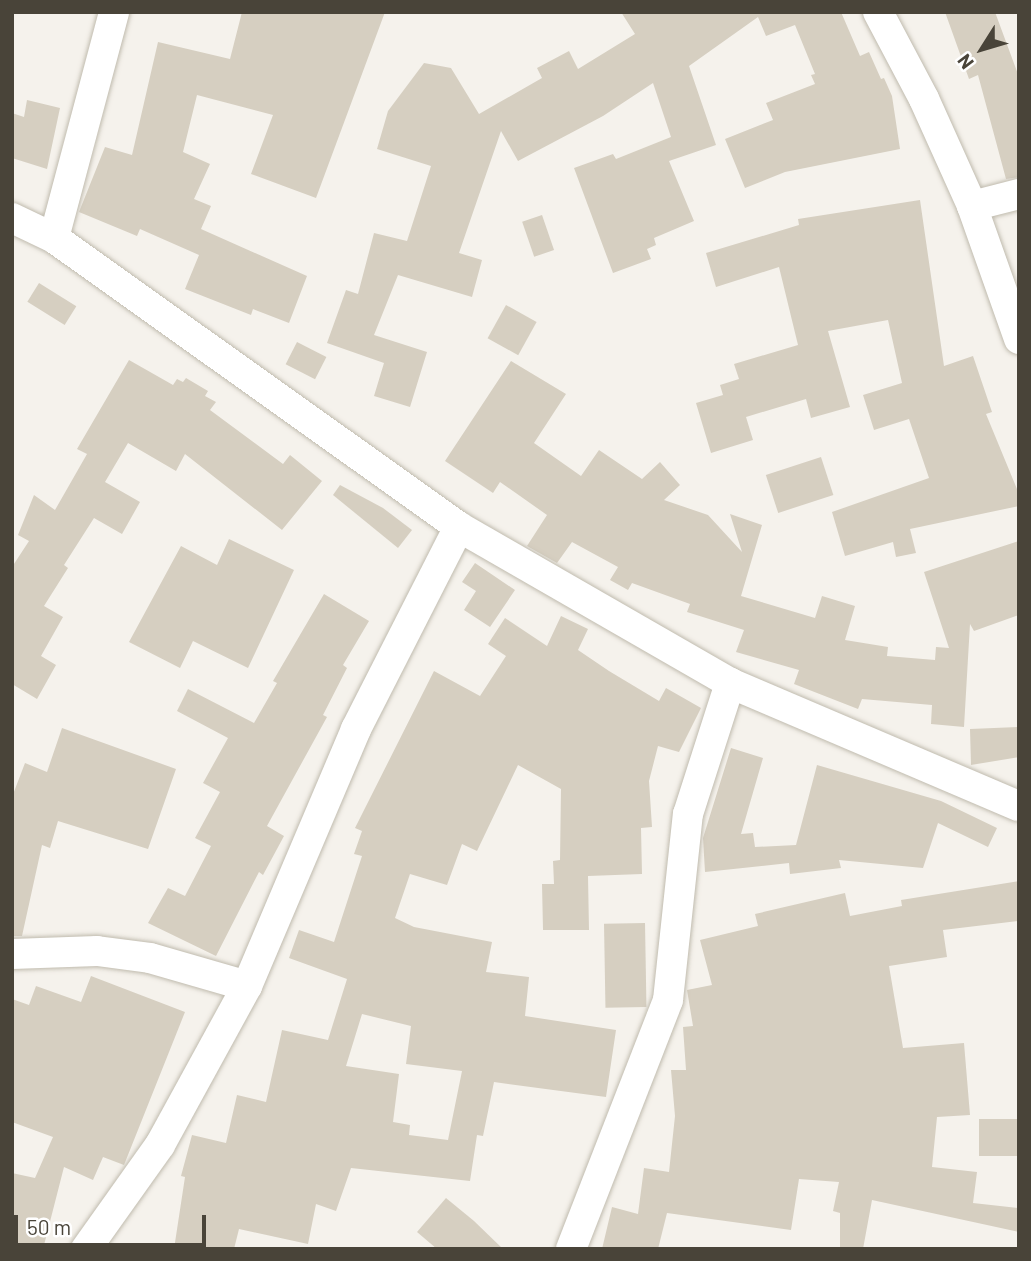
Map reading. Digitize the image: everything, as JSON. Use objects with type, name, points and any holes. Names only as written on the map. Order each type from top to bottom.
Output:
[{"type":"street","points":[[54,238],[114,12]]},
{"type":"street","points":[[878,12],[924,99],[972,206],[1019,339]]},
{"type":"street","points":[[972,206],[1019,194]]},
{"type":"street","points":[[12,218],[54,238],[459,527],[730,683],[1019,806]]},
{"type":"street","points":[[86,1249],[160,1145],[247,986],[356,729],[459,527]]},
{"type":"street","points":[[571,1249],[668,1000],[688,814],[730,683]]},
{"type":"street","points":[[12,954],[97,951],[150,958],[247,986]]},
{"type":"building","points":[[242,12],[385,12],[316,198],[251,174],[273,115],[197,95],[183,152],[210,164],[194,199],[211,206],[201,229],[307,276],[289,323],[253,309],[251,315],[185,289],[199,255],[140,229],[137,236],[79,212],[105,147],[132,155],[158,42],[230,59]]},
{"type":"building","points":[[621,12],[841,12],[860,56],[869,52],[892,96],[900,149],[785,172],[745,188],[725,139],[773,120],[766,103],[815,84],[811,75],[815,74],[795,25],[766,36],[758,17],[689,66],[716,145],[669,161],[694,221],[654,238],[656,245],[647,249],[651,259],[613,273],[574,168],[613,154],[616,159],[671,137],[653,83],[603,116],[518,161],[501,131],[459,253],[482,260],[472,297],[398,275],[374,335],[427,352],[410,407],[374,396],[384,363],[327,343],[346,290],[358,294],[374,233],[407,241],[431,166],[377,149],[388,111],[424,63],[451,68],[479,114],[542,78],[537,68],[569,51],[578,69],[635,34]]},
{"type":"building","points":[[945,12],[995,12],[1019,77],[1019,177],[1006,179],[978,75],[969,79]]},
{"type":"building","points":[[27,100],[60,108],[47,169],[12,158],[12,113],[24,117]]},
{"type":"building","points":[[920,200],[944,366],[973,356],[992,412],[986,414],[1019,494],[1019,506],[910,529],[916,553],[896,557],[893,542],[845,556],[832,512],[929,478],[909,419],[874,430],[863,395],[902,383],[888,320],[828,331],[850,407],[811,418],[806,399],[746,417],[753,440],[711,453],[696,403],[723,395],[720,385],[739,379],[734,364],[798,345],[779,267],[716,287],[706,253],[799,225],[798,219]]},
{"type":"building","points":[[542,215],[554,250],[534,257],[522,222]]},
{"type":"building","points":[[39,283],[76,306],[65,325],[27,302]]},
{"type":"building","points":[[506,305],[537,322],[518,355],[488,338]]},
{"type":"building","points":[[297,342],[326,357],[315,379],[286,364]]},
{"type":"building","points":[[129,360],[173,385],[177,379],[183,382],[186,378],[208,391],[205,396],[216,402],[210,410],[283,464],[290,455],[322,481],[282,530],[185,454],[176,471],[128,443],[105,482],[140,502],[122,534],[94,518],[64,565],[68,568],[44,606],[63,617],[41,656],[56,665],[37,699],[12,684],[12,567],[29,541],[18,535],[34,495],[55,510],[87,454],[77,449]]},
{"type":"building","points":[[511,361],[566,394],[534,443],[581,476],[599,450],[642,479],[660,462],[680,485],[664,500],[708,515],[742,552],[730,514],[762,525],[741,596],[815,618],[822,596],[855,606],[845,640],[888,647],[887,656],[935,660],[936,647],[949,648],[924,572],[1019,541],[1019,615],[974,631],[970,624],[964,727],[931,724],[932,705],[862,699],[858,709],[794,684],[799,670],[736,652],[744,630],[687,612],[690,604],[632,583],[628,590],[610,580],[618,567],[572,542],[557,563],[527,546],[547,515],[500,482],[493,493],[445,461]]},
{"type":"building","points":[[821,457],[833,495],[778,513],[766,475]]},
{"type":"building","points":[[340,485],[383,508],[412,530],[398,548],[333,495]]},
{"type":"building","points":[[229,539],[294,570],[248,668],[193,641],[180,668],[129,642],[181,546],[217,565]]},
{"type":"building","points":[[475,563],[515,590],[490,627],[464,610],[476,591],[462,582]]},
{"type":"building","points":[[324,594],[369,621],[343,665],[347,668],[323,715],[327,717],[267,826],[284,836],[263,875],[259,872],[216,956],[148,923],[168,888],[185,896],[211,846],[195,838],[220,792],[203,783],[228,738],[177,711],[188,689],[254,723],[277,683],[273,681]]},
{"type":"building","points":[[561,616],[588,629],[578,650],[609,671],[659,701],[666,688],[701,708],[679,752],[658,746],[649,781],[652,827],[641,828],[642,874],[588,876],[589,930],[543,930],[542,884],[554,884],[553,861],[560,860],[561,789],[518,765],[477,851],[462,844],[447,885],[410,874],[395,918],[414,927],[492,942],[486,972],[529,977],[525,1016],[616,1030],[606,1097],[494,1082],[483,1136],[477,1135],[470,1181],[351,1168],[336,1211],[316,1204],[308,1244],[239,1229],[234,1249],[174,1249],[185,1177],[181,1176],[192,1135],[226,1143],[237,1095],[266,1102],[282,1030],[328,1040],[347,979],[289,958],[299,930],[334,942],[362,856],[354,854],[362,831],[355,828],[434,671],[480,696],[506,656],[488,644],[505,618],[547,646]],"holes":[[[362,1014],[411,1026],[406,1064],[462,1071],[448,1140],[409,1135],[410,1125],[393,1122],[399,1074],[346,1066]]]},
{"type":"building","points":[[1019,727],[1019,757],[971,765],[970,729]]},
{"type":"building","points":[[62,728],[176,769],[148,849],[58,821],[50,848],[42,845],[22,936],[12,936],[12,797],[25,763],[47,772]]},
{"type":"building","points":[[731,748],[763,758],[741,834],[753,833],[755,847],[796,845],[817,765],[941,801],[997,828],[988,847],[938,823],[923,868],[839,860],[841,868],[790,874],[789,863],[705,872],[703,838]]},
{"type":"building","points":[[1019,881],[1019,921],[943,930],[947,957],[889,966],[903,1048],[964,1043],[970,1115],[937,1117],[932,1167],[977,1172],[973,1203],[1019,1208],[1019,1232],[872,1200],[863,1249],[840,1249],[840,1213],[833,1211],[839,1182],[799,1179],[791,1230],[667,1213],[658,1249],[602,1249],[612,1207],[638,1214],[644,1168],[669,1172],[675,1116],[671,1070],[686,1070],[683,1027],[693,1026],[687,990],[712,985],[700,940],[758,926],[755,914],[845,893],[850,916],[902,906],[901,900]]},
{"type":"building","points":[[645,923],[646,1007],[605,1008],[604,924]]},
{"type":"building","points":[[91,976],[185,1012],[124,1165],[103,1157],[93,1180],[64,1167],[43,1249],[12,1249],[12,1173],[35,1178],[53,1137],[12,1122],[12,999],[29,1005],[36,986],[81,1002]]},
{"type":"building","points":[[979,1119],[1019,1119],[1019,1156],[979,1156]]},
{"type":"building","points":[[446,1198],[503,1249],[437,1249],[417,1232]]}]
